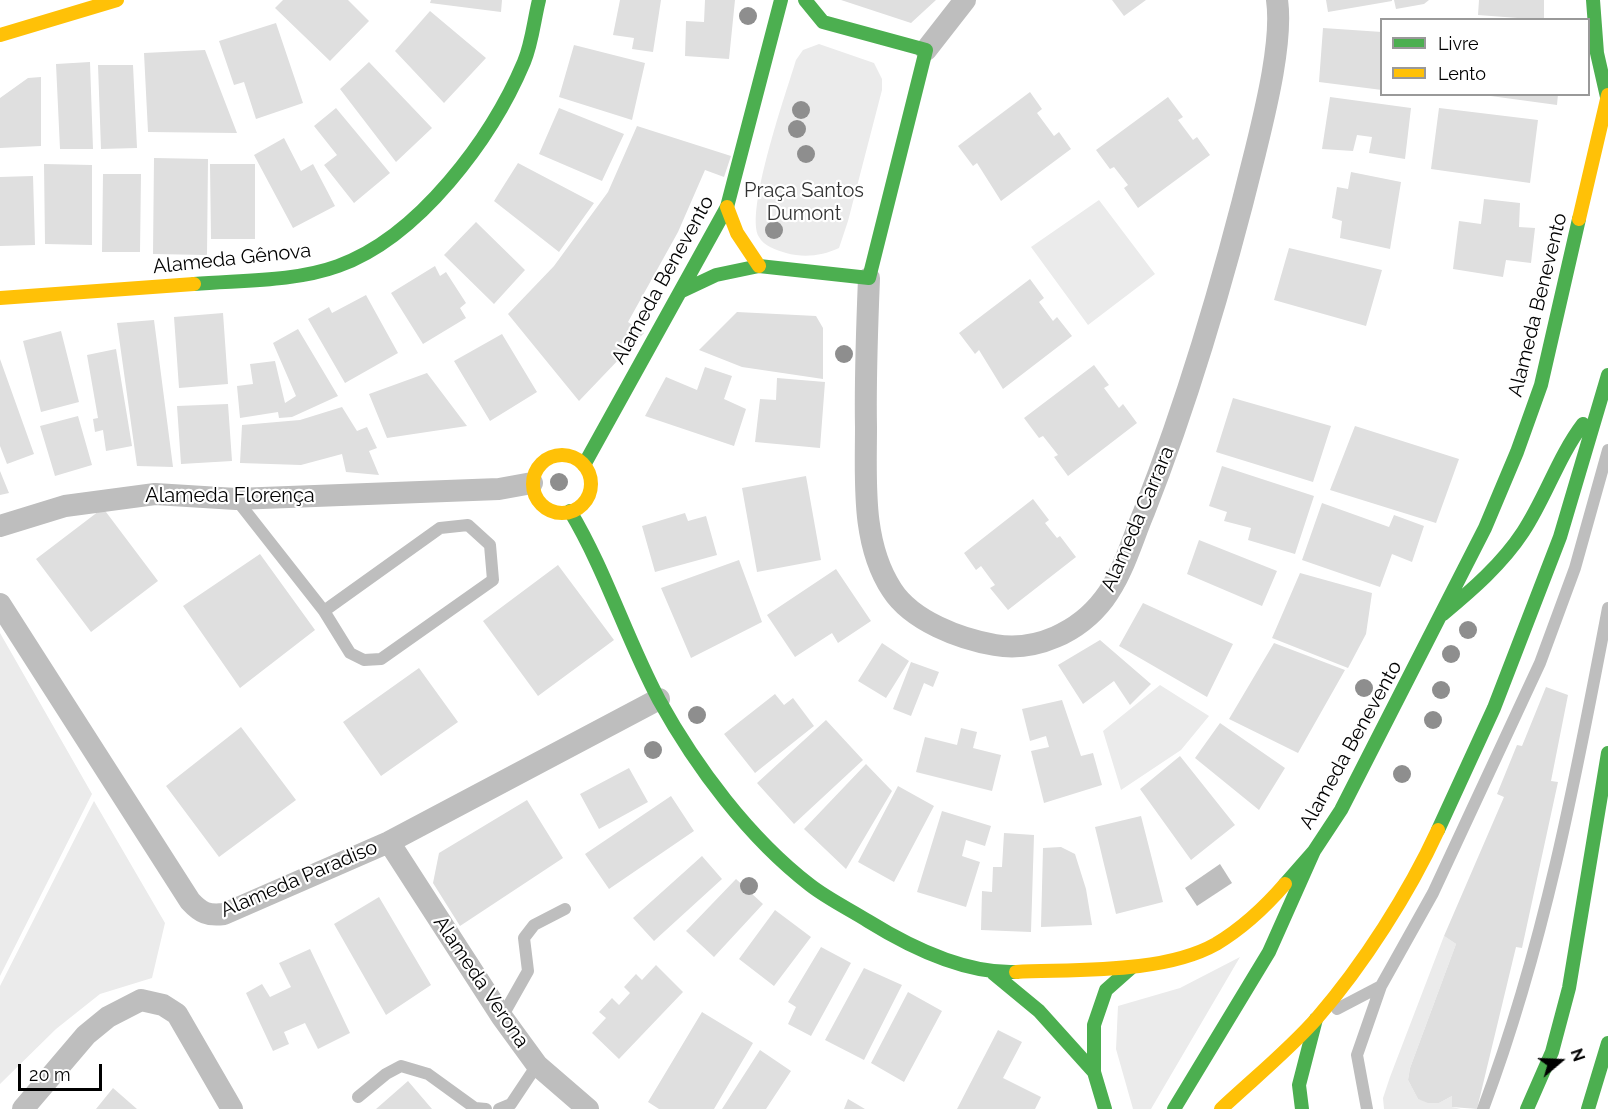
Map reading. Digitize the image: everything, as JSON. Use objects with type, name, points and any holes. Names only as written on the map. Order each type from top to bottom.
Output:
[{"type":"street","points":[[2,30],[117,0]]},
{"type":"street","name":"Alameda Gênova","points":[[0,298],[283,277],[338,266],[391,239],[447,184],[493,125],[525,60],[539,0]]},
{"type":"street","name":"Alameda Benevento","points":[[580,462],[600,432],[682,291],[727,207],[781,0]]},
{"type":"street","points":[[805,0],[817,24],[926,50]]},
{"type":"street","name":"Alameda Carrara","points":[[965,0],[926,50],[869,278],[865,365],[867,512],[879,563],[892,591],[930,622],[976,642],[1006,647],[1055,638],[1081,623],[1104,599],[1120,571],[1174,437],[1233,240],[1269,96],[1277,0]]},
{"type":"street","name":"Alameda Benevento","points":[[574,509],[659,699],[703,772],[746,825],[810,885],[907,945],[993,973],[1132,967],[1172,959],[1214,945],[1236,930],[1275,895],[1314,851],[1341,810],[1443,614],[1485,528],[1517,452],[1541,385],[1608,96],[1597,53],[1593,0]]},
{"type":"street","points":[[768,54],[789,39]]},
{"type":"street","points":[[727,207],[737,233],[759,266]]},
{"type":"street","points":[[682,291],[716,274],[759,266],[869,278]]},
{"type":"street","points":[[1221,1109],[1316,1019],[1351,975],[1422,864],[1494,708],[1560,537],[1608,375]]},
{"type":"street","points":[[1443,614],[1472,590],[1523,532],[1568,443],[1600,404]]},
{"type":"street","points":[[557,455],[580,462],[591,483],[590,492],[574,509],[561,513],[544,507],[533,488],[539,465],[547,458],[557,455]]},
{"type":"street","name":"Alameda Florença","points":[[0,526],[65,506],[155,494],[236,499],[533,488]]},
{"type":"street","name":"Alameda Paradiso","points":[[0,604],[190,901],[200,912],[210,916],[224,914],[389,842],[659,699]]},
{"type":"street","points":[[1527,1109],[1536,1095],[1557,1035],[1578,945],[1608,753]]},
{"type":"street","name":"Alameda Verona","points":[[389,842],[502,1017],[537,1065],[588,1109]]},
{"type":"street","points":[[1174,1109],[1265,962],[1297,900],[1314,851]]},
{"type":"street","points":[[1105,1109],[1094,1072],[1094,1024],[1097,1010],[1106,990],[1132,967]]},
{"type":"street","points":[[993,973],[1058,1030],[1094,1072]]},
{"type":"street","points":[[23,1109],[86,1035],[108,1017],[141,1000],[163,1005],[177,1014],[232,1109]]},
{"type":"street","points":[[1302,1109],[1299,1085],[1316,1019]]},
{"type":"street","points":[[1588,1109],[1608,1043]]},
{"type":"lane","points":[[1367,1109],[1357,1054],[1382,986],[1433,893],[1540,663],[1575,568],[1608,450]]},
{"type":"lane","points":[[236,499],[324,611],[350,653],[364,660],[381,660],[493,580],[490,545],[468,525],[440,528],[324,611]]},
{"type":"lane","points":[[1483,1109],[1520,1002],[1569,815],[1608,608]]},
{"type":"lane","points":[[502,1017],[528,971],[524,938],[534,926],[566,909]]},
{"type":"lane","points":[[1316,1019],[1382,986]]},
{"type":"lane","points":[[499,1109],[511,1104],[537,1065]]},
{"type":"lane","points":[[358,1097],[401,1066],[428,1074],[476,1108],[486,1109]]},
{"type":"green space","name":"Praça Santos Dumont","points":[[819,44],[874,63],[882,79],[882,90],[839,248],[806,256],[774,249],[761,240],[756,224],[757,203],[768,151],[796,60],[803,50]]},
{"type":"green space","points":[[1099,200],[1155,274],[1088,325],[1031,247]]},
{"type":"green space","points":[[0,633],[92,794],[0,976]]},
{"type":"green space","points":[[1160,685],[1209,716],[1181,750],[1121,790],[1103,731]]},
{"type":"green space","points":[[94,801],[165,923],[152,978],[100,994],[56,1029],[0,1084],[0,986]]},
{"type":"green space","points":[[1444,936],[1456,944],[1410,1068],[1408,1080],[1418,1099],[1439,1103],[1452,1096],[1452,1107],[1461,1109],[1384,1109],[1383,1098],[1390,1077]]},
{"type":"green space","points":[[1240,957],[1151,1109],[1133,1109],[1116,1049],[1118,1006],[1180,988]]},
{"type":"shaded area","points":[[1220,864],[1232,883],[1197,906],[1185,888]]},
{"type":"building","points":[[283,0],[348,0],[369,21],[330,61],[275,8]]},
{"type":"building","points":[[431,0],[502,0],[501,12],[430,3]]},
{"type":"building","points":[[620,0],[661,0],[653,52],[632,49],[634,38],[613,35]]},
{"type":"building","points":[[705,0],[735,0],[729,59],[685,56],[686,21],[704,22]]},
{"type":"building","points":[[841,0],[936,0],[911,23]]},
{"type":"building","points":[[1112,0],[1146,0],[1124,16]]},
{"type":"building","points":[[1326,0],[1392,0],[1392,1],[1328,12]]},
{"type":"building","points":[[1394,0],[1429,0],[1424,4],[1396,9]]},
{"type":"building","points":[[1479,0],[1544,0],[1544,18],[1478,15]]},
{"type":"building","points":[[430,11],[486,58],[444,103],[395,51]]},
{"type":"building","points":[[276,23],[303,103],[256,119],[244,82],[234,85],[219,41]]},
{"type":"building","points":[[1323,28],[1380,32],[1380,90],[1319,82]]},
{"type":"building","points":[[574,45],[645,63],[632,120],[559,97]]},
{"type":"building","points":[[205,50],[237,133],[148,132],[144,53]]},
{"type":"building","points":[[90,62],[93,149],[60,149],[56,64]]},
{"type":"building","points":[[369,62],[432,128],[396,162],[340,89]]},
{"type":"building","points":[[98,65],[133,65],[137,148],[101,149]]},
{"type":"building","points":[[41,77],[41,146],[0,148],[0,98],[28,78]]},
{"type":"building","points":[[1030,92],[1042,109],[1037,113],[1054,136],[1059,132],[1071,149],[1001,201],[977,163],[973,166],[958,146]]},
{"type":"building","points":[[1491,96],[1558,96],[1557,105]]},
{"type":"building","points":[[1168,97],[1183,117],[1178,120],[1193,140],[1197,137],[1210,155],[1138,208],[1124,188],[1128,185],[1114,167],[1110,169],[1096,150]]},
{"type":"building","points":[[1330,97],[1411,108],[1405,159],[1369,153],[1372,137],[1357,135],[1353,151],[1322,149]]},
{"type":"building","points":[[336,108],[390,173],[354,203],[324,165],[337,155],[314,126]]},
{"type":"building","points":[[559,108],[624,134],[602,181],[539,154]]},
{"type":"building","points":[[1439,108],[1538,120],[1530,183],[1431,169]]},
{"type":"building","points":[[637,126],[731,156],[724,177],[705,170],[678,232],[628,322],[644,333],[579,401],[508,314],[554,266],[608,192]]},
{"type":"building","points":[[284,138],[301,171],[313,164],[335,206],[293,228],[254,155]]},
{"type":"building","points":[[154,158],[208,159],[207,255],[153,254]]},
{"type":"building","points":[[518,163],[594,203],[559,252],[494,201]]},
{"type":"building","points":[[44,164],[92,165],[92,245],[45,244]]},
{"type":"building","points":[[210,164],[255,164],[255,239],[211,239]]},
{"type":"building","points":[[1351,172],[1401,182],[1390,249],[1340,238],[1342,221],[1332,218],[1337,187],[1348,189]]},
{"type":"building","points":[[103,174],[141,174],[140,252],[102,252]]},
{"type":"building","points":[[33,176],[35,245],[0,246],[0,177]]},
{"type":"building","points":[[1484,199],[1520,203],[1519,227],[1535,228],[1531,263],[1506,260],[1503,277],[1453,269],[1459,221],[1481,224]]},
{"type":"building","points":[[476,222],[525,270],[494,304],[444,255]]},
{"type":"building","points":[[1289,248],[1382,270],[1366,326],[1274,300]]},
{"type":"building","points":[[435,266],[440,276],[446,272],[466,303],[460,308],[466,318],[423,344],[391,293]]},
{"type":"building","points":[[1030,279],[1044,298],[1039,302],[1053,321],[1057,317],[1072,336],[1003,389],[979,350],[975,354],[959,333]]},
{"type":"building","points":[[366,295],[398,353],[345,383],[308,319],[329,307],[332,313]]},
{"type":"building","points":[[737,312],[816,316],[823,328],[823,379],[742,367],[699,350]]},
{"type":"building","points":[[223,313],[228,384],[179,388],[174,317]]},
{"type":"building","points":[[154,320],[173,467],[137,466],[117,323]]},
{"type":"building","points":[[298,329],[338,396],[292,417],[279,418],[278,412],[240,418],[237,386],[253,384],[250,364],[275,361],[285,403],[296,396],[273,343]]},
{"type":"building","points":[[61,331],[79,402],[41,412],[23,341]]},
{"type":"building","points":[[502,334],[537,392],[490,421],[454,361]]},
{"type":"building","points":[[116,349],[132,446],[106,451],[103,430],[95,432],[93,419],[98,418],[87,355]]},
{"type":"building","points":[[0,359],[34,454],[7,464],[0,446]]},
{"type":"building","points":[[1094,365],[1109,385],[1104,388],[1119,408],[1123,404],[1137,423],[1068,476],[1054,457],[1058,455],[1043,436],[1039,438],[1024,418]]},
{"type":"building","points":[[705,367],[732,376],[724,399],[746,409],[734,446],[645,416],[666,377],[697,390]]},
{"type":"building","points":[[427,373],[467,426],[387,438],[369,394]]},
{"type":"building","points":[[777,378],[825,382],[820,448],[755,442],[760,399],[776,400]]},
{"type":"building","points":[[1233,398],[1331,426],[1313,482],[1216,452]]},
{"type":"building","points":[[228,404],[232,461],[181,464],[177,406]]},
{"type":"building","points":[[342,407],[357,431],[367,427],[377,448],[369,451],[379,475],[346,472],[342,454],[301,465],[240,463],[242,425],[300,420]]},
{"type":"building","points":[[78,416],[92,465],[55,476],[40,426]]},
{"type":"building","points":[[1355,426],[1459,459],[1436,523],[1330,490]]},
{"type":"building","points":[[1222,466],[1314,496],[1295,554],[1248,540],[1251,528],[1224,521],[1227,512],[1209,506]]},
{"type":"building","points":[[0,471],[9,493],[0,495]]},
{"type":"building","points":[[806,476],[821,560],[757,572],[742,488]]},
{"type":"building","points":[[1033,499],[1049,520],[1045,523],[1057,538],[1060,536],[1076,557],[1008,610],[990,588],[995,585],[981,566],[976,570],[964,553]]},
{"type":"building","points":[[1322,503],[1389,527],[1394,515],[1424,526],[1412,562],[1392,554],[1380,587],[1302,560]]},
{"type":"building","points":[[103,508],[158,581],[91,632],[36,559]]},
{"type":"building","points":[[685,513],[688,521],[706,516],[717,555],[655,572],[642,526]]},
{"type":"building","points":[[1199,540],[1277,571],[1262,606],[1187,574]]},
{"type":"building","points":[[260,554],[315,630],[240,688],[183,606]]},
{"type":"building","points":[[739,560],[762,622],[691,658],[661,588]]},
{"type":"building","points":[[558,565],[614,640],[538,696],[483,621]]},
{"type":"building","points":[[836,569],[871,621],[838,643],[832,633],[795,657],[767,615]]},
{"type":"building","points":[[1300,573],[1372,593],[1366,634],[1348,668],[1272,638]]},
{"type":"building","points":[[1143,603],[1233,644],[1207,697],[1119,646]]},
{"type":"building","points":[[1100,640],[1151,684],[1130,705],[1114,681],[1083,704],[1058,665]]},
{"type":"building","points":[[882,643],[909,661],[886,698],[858,681]]},
{"type":"building","points":[[1274,643],[1345,670],[1298,753],[1229,719]]},
{"type":"building","points":[[911,662],[939,672],[933,687],[924,683],[911,716],[893,709]]},
{"type":"building","points":[[419,668],[458,722],[381,776],[343,722]]},
{"type":"building","points":[[1546,687],[1568,695],[1551,781],[1558,782],[1522,948],[1516,947],[1477,1109],[1452,1107],[1452,1096],[1439,1103],[1428,1103],[1418,1099],[1408,1080],[1410,1068],[1456,944],[1444,936],[1504,797],[1497,794],[1517,745],[1522,746]]},
{"type":"building","points":[[775,694],[784,705],[793,698],[814,726],[755,773],[724,734]]},
{"type":"building","points":[[1062,700],[1081,756],[1093,753],[1102,785],[1044,803],[1031,751],[1049,747],[1046,736],[1030,741],[1022,709]]},
{"type":"building","points":[[826,720],[863,760],[794,824],[757,783]]},
{"type":"building","points":[[1220,723],[1285,768],[1259,810],[1195,758]]},
{"type":"building","points":[[241,727],[296,800],[219,857],[166,786]]},
{"type":"building","points":[[961,728],[977,732],[973,748],[1001,755],[992,791],[916,772],[925,737],[957,745]]},
{"type":"building","points":[[1180,756],[1235,825],[1191,860],[1140,789]]},
{"type":"building","points":[[866,764],[892,791],[846,869],[804,829]]},
{"type":"building","points":[[629,768],[648,802],[599,829],[580,794]]},
{"type":"building","points":[[898,786],[934,806],[894,882],[858,862]]},
{"type":"building","points":[[671,796],[694,831],[609,889],[585,854]]},
{"type":"building","points":[[527,800],[563,858],[460,926],[433,883],[439,853]]},
{"type":"building","points":[[942,811],[991,826],[985,846],[966,840],[962,856],[980,862],[966,907],[917,892]]},
{"type":"building","points":[[1141,816],[1163,902],[1116,914],[1095,827]]},
{"type":"building","points":[[1004,833],[1034,835],[1031,932],[981,930],[982,891],[992,892],[993,867],[1002,867]]},
{"type":"building","points":[[1061,847],[1075,854],[1086,889],[1092,925],[1041,927],[1043,848]]},
{"type":"building","points":[[702,856],[722,879],[654,941],[633,918]]},
{"type":"building","points":[[736,879],[763,904],[714,957],[686,931]]},
{"type":"building","points":[[379,897],[431,985],[386,1015],[334,924]]},
{"type":"building","points":[[775,910],[811,937],[774,986],[739,959]]},
{"type":"building","points":[[821,947],[851,963],[811,1036],[788,1024],[796,1007],[788,1002]]},
{"type":"building","points":[[310,949],[350,1033],[318,1049],[305,1023],[284,1032],[289,1044],[273,1051],[246,993],[262,984],[270,997],[291,987],[279,963]]},
{"type":"building","points":[[656,965],[683,992],[619,1059],[592,1033],[606,1018],[599,1012],[612,998],[619,1005],[630,993],[624,987],[636,974],[642,980]]},
{"type":"building","points":[[864,968],[902,985],[864,1060],[825,1040]]},
{"type":"building","points":[[908,992],[942,1011],[904,1082],[871,1063]]},
{"type":"building","points":[[702,1012],[753,1043],[714,1109],[659,1109],[648,1102]]},
{"type":"building","points":[[998,1030],[1022,1042],[1003,1078],[1041,1097],[1035,1109],[957,1109]]},
{"type":"building","points":[[760,1050],[791,1071],[766,1109],[722,1109]]},
{"type":"building","points":[[408,1081],[432,1109],[376,1109]]},
{"type":"building","points":[[113,1088],[137,1109],[96,1109]]},
{"type":"building","points":[[848,1099],[865,1109],[844,1109]]},
{"type":"traffic: fast","points":[[194,284],[267,280],[321,271],[368,252],[397,233],[449,182],[493,122],[527,55],[539,0]]},
{"type":"traffic: fast","points":[[584,465],[727,207],[781,0]]},
{"type":"traffic: fast","points":[[682,291],[716,275],[759,266],[869,278],[926,50],[823,22],[805,0]]},
{"type":"traffic: fast","points":[[1593,0],[1597,53],[1607,97]]},
{"type":"traffic: fast","points":[[1285,884],[1314,851],[1341,810],[1485,528],[1517,452],[1541,385],[1579,219]]},
{"type":"traffic: fast","points":[[1438,830],[1494,708],[1560,537],[1608,375]]},
{"type":"traffic: fast","points":[[1443,614],[1486,576],[1515,544],[1531,519],[1566,450],[1583,424]]},
{"type":"traffic: fast","points":[[570,511],[594,557],[659,700],[707,776],[766,846],[817,890],[884,931],[958,964],[978,969],[1016,972]]},
{"type":"traffic: fast","points":[[1527,1109],[1552,1052],[1569,988],[1608,753]]},
{"type":"traffic: fast","points":[[1174,1109],[1269,952],[1314,851]]},
{"type":"traffic: fast","points":[[1105,1109],[1094,1072],[1094,1025],[1106,990],[1132,967]]},
{"type":"traffic: fast","points":[[993,973],[1039,1011],[1094,1072]]},
{"type":"traffic: fast","points":[[1302,1109],[1299,1085],[1316,1019]]},
{"type":"traffic: fast","points":[[1588,1109],[1608,1043]]},
{"type":"traffic: slow","points":[[0,35],[117,0]]},
{"type":"traffic: slow","points":[[1579,219],[1608,95]]},
{"type":"traffic: slow","points":[[727,207],[737,233],[759,266]]},
{"type":"traffic: slow","points":[[0,298],[194,284]]},
{"type":"traffic: slow","points":[[562,455],[573,457],[586,468],[591,484],[589,495],[578,508],[562,513],[551,511],[538,500],[533,484],[535,473],[546,460],[562,455]]},
{"type":"traffic: slow","points":[[1221,1109],[1295,1042],[1334,997],[1384,928],[1438,830]]},
{"type":"traffic: slow","points":[[1016,972],[1118,968],[1171,961],[1195,954],[1235,931],[1285,884]]}]
